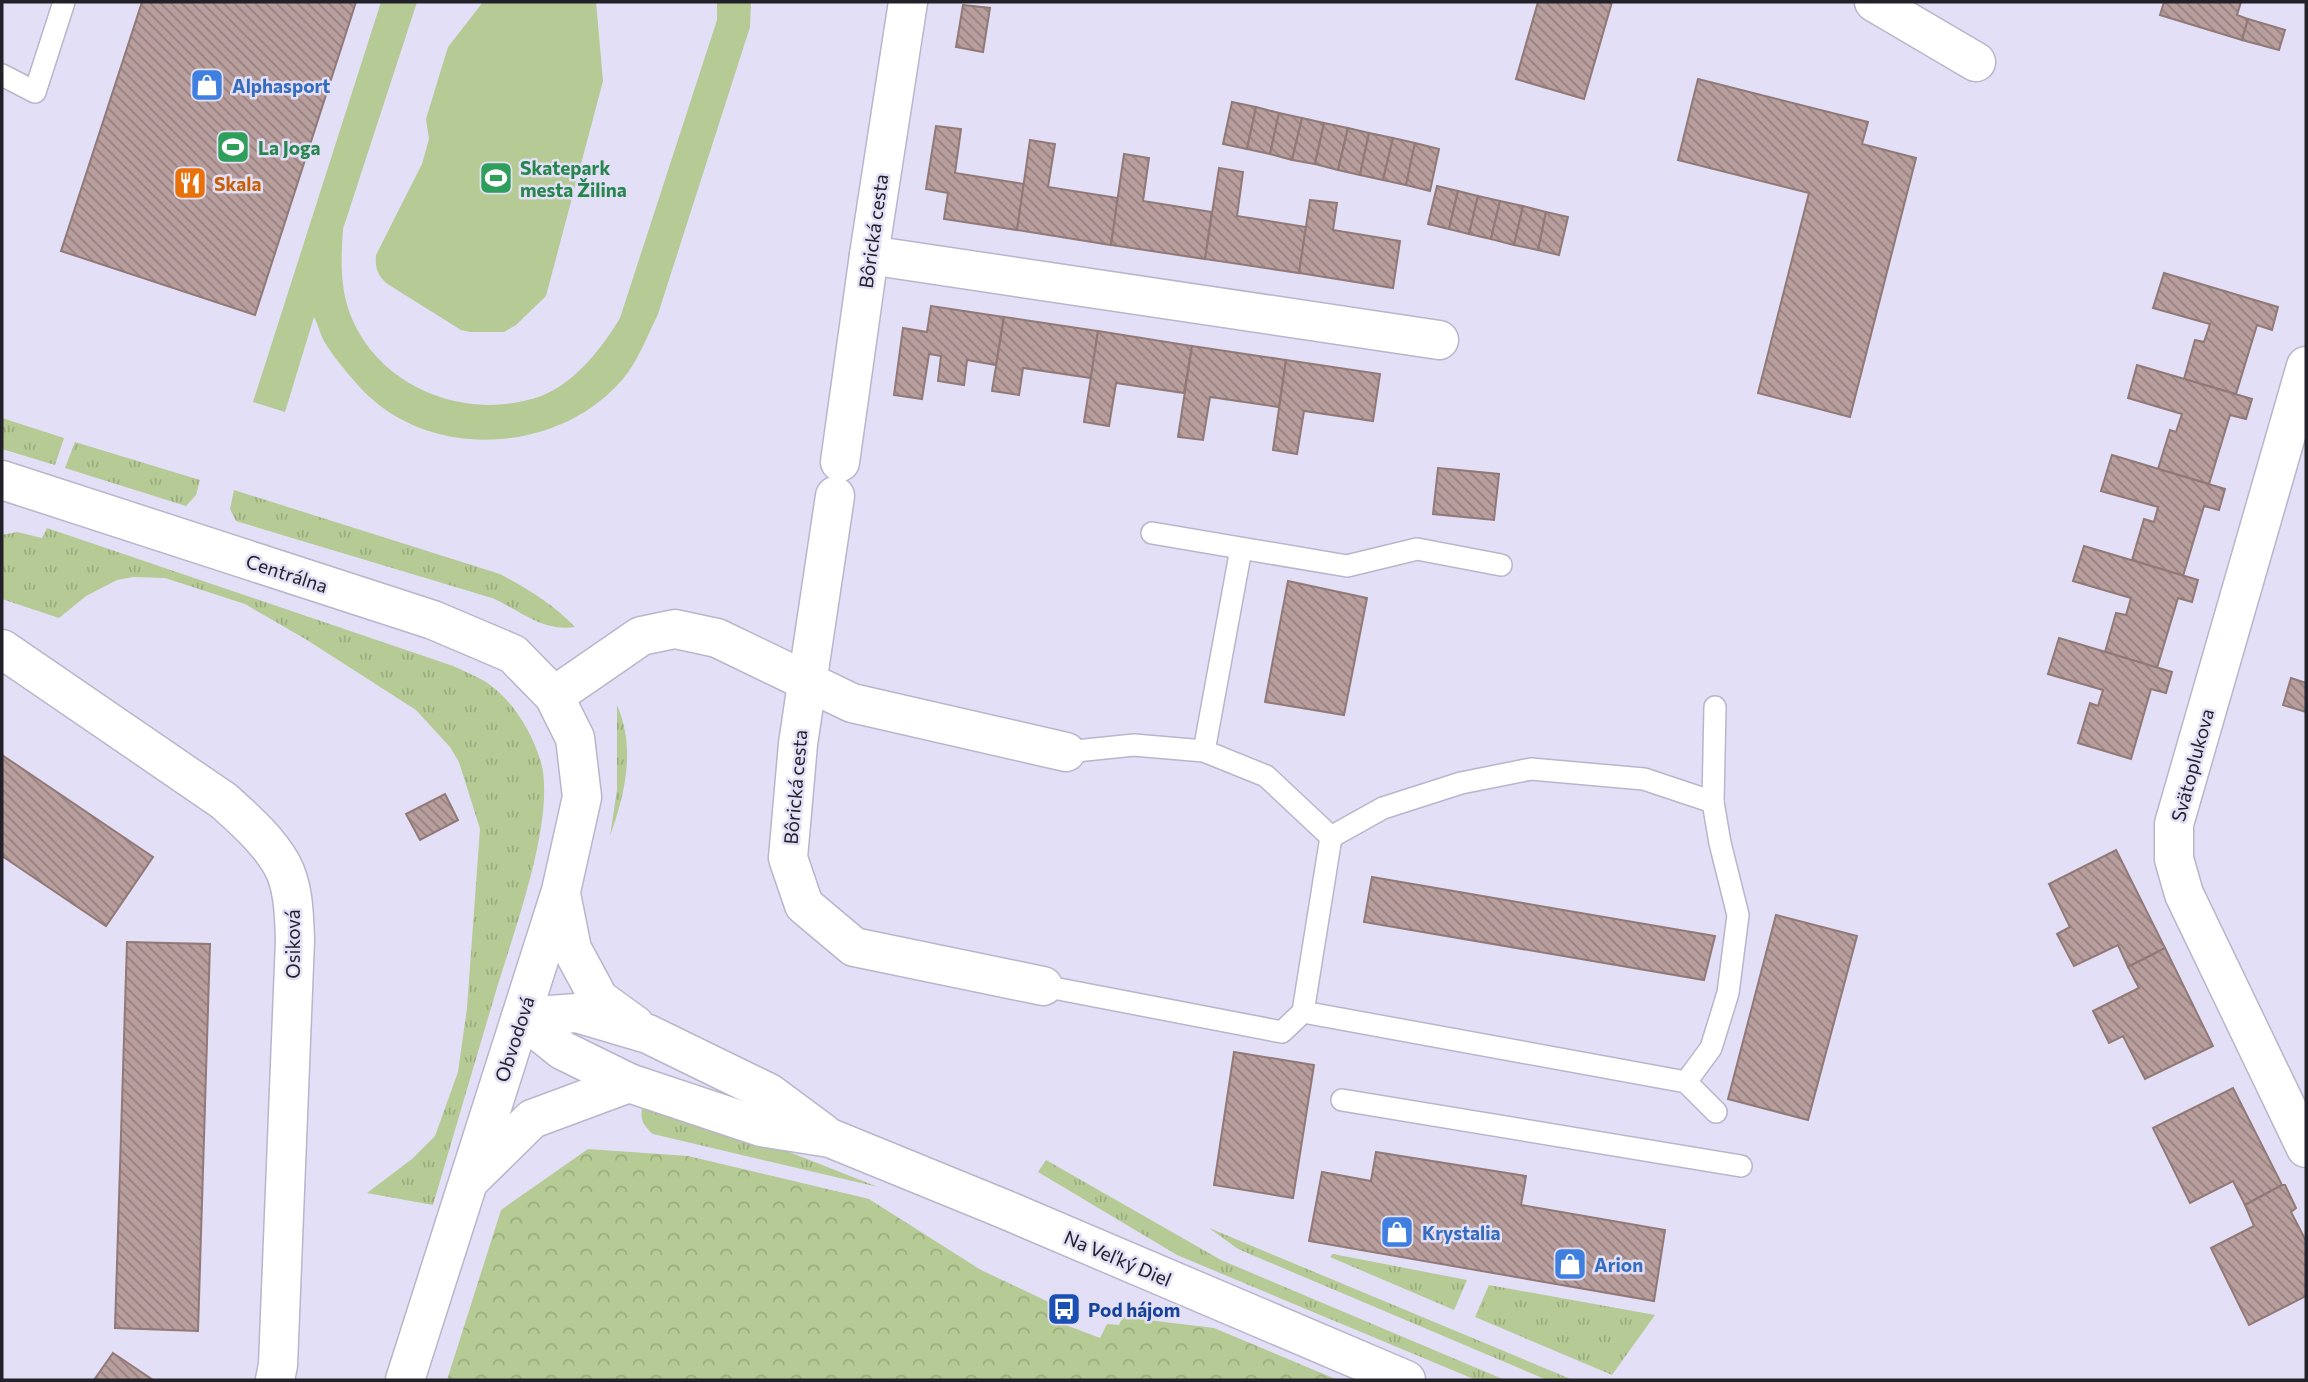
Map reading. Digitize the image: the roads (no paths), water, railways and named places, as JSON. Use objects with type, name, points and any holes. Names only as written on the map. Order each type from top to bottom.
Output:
[{"type":"street","name":"Bôrická cesta","points":[[908,2],[798,744],[788,858],[804,905],[854,947],[1042,986]]},
{"type":"street","points":[[1874,2],[1976,62]]},
{"type":"street","points":[[869,255],[1438,340]]},
{"type":"street","name":"Svätoplukova","points":[[2306,366],[2174,824],[2174,859],[2184,894],[2306,1148]]},
{"type":"street","name":"Centrálna","points":[[2,480],[433,621],[513,654],[554,696]]},
{"type":"street","points":[[554,696],[642,636],[675,629],[717,638],[852,703],[1066,752]]},
{"type":"street","name":"Osiková","points":[[2,649],[224,801],[254,828],[283,866],[293,904],[295,940],[278,1365],[275,1380]]},
{"type":"street","name":"Obvodová","points":[[405,1380],[561,891],[582,797],[575,738],[554,696]]},
{"type":"street","name":"Na Veľký Diel","points":[[561,891],[572,949],[599,999],[648,1034]]},
{"type":"street","name":"Na Veľký Diel","points":[[521,1017],[577,1013],[648,1034],[769,1093],[830,1138]]},
{"type":"street","name":"Na Veľký Diel","points":[[521,1017],[562,1050],[629,1083],[761,1127],[830,1138],[1406,1380]]},
{"type":"street","points":[[467,1183],[532,1119],[629,1083]]},
{"type":"lane","points":[[2,75],[35,92],[64,2]]},
{"type":"lane","points":[[1152,533],[1347,566],[1418,549],[1501,565]]},
{"type":"lane","points":[[1204,751],[1241,549]]},
{"type":"lane","points":[[1686,1082],[1711,1048],[1728,993],[1738,915],[1713,802],[1715,707]]},
{"type":"lane","points":[[1066,752],[1134,745],[1204,751],[1266,776],[1331,837]]},
{"type":"lane","points":[[1331,837],[1383,808],[1461,783],[1531,769],[1644,779],[1713,802]]},
{"type":"lane","points":[[1042,986],[1282,1032],[1303,1012],[1331,837]]},
{"type":"lane","points":[[1303,1012],[1686,1082],[1716,1112]]},
{"type":"lane","points":[[1342,1100],[1741,1166]]},
{"type":"place","name":"Alphasport","points":[[207,85]]},
{"type":"place","name":"La Joga","points":[[233,147]]},
{"type":"place","name":"Skatepark mesta Žilina","points":[[496,178]]},
{"type":"place","name":"Skala","points":[[190,183]]},
{"type":"place","name":"Krystalia","points":[[1397,1232]]},
{"type":"place","name":"Arion","points":[[1570,1264]]},
{"type":"place","name":"Pod hájom","points":[[1064,1309]]}]
